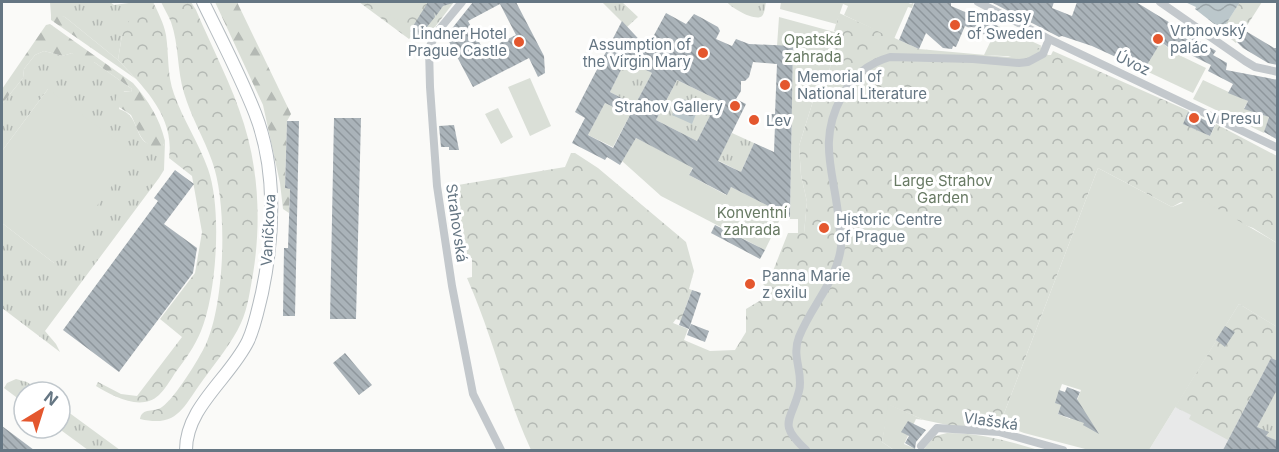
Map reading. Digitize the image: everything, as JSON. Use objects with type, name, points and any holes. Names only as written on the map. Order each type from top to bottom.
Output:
[{"type":"main road","name":"Vaníčkova","points":[[186,450],[188,431],[195,417],[251,334],[268,262],[271,219],[270,183],[256,115],[203,2]]},
{"type":"street","name":"Strahovská","points":[[462,2],[432,39],[429,48],[437,186],[452,286],[473,394],[501,450]]},
{"type":"street","name":"Úvoz","points":[[978,2],[1049,39],[1278,148]]},
{"type":"street","points":[[1160,2],[1255,67],[1278,72]]},
{"type":"street","points":[[806,450],[794,439],[788,425],[800,383],[795,351],[799,338],[831,279],[841,247],[838,206],[828,150],[829,128],[835,108],[845,90],[853,78],[863,70],[890,57],[1028,62],[1043,54],[1049,39]]},
{"type":"street","name":"Vlašská","points":[[921,446],[937,428],[999,432],[1063,450]]},
{"type":"shaded area","points":[[1239,304],[1277,327],[1277,450],[1149,450]]},
{"type":"green space","points":[[50,2],[110,2],[114,5],[136,2],[143,14],[122,35],[118,60],[65,17],[51,15]]},
{"type":"green space","points":[[135,2],[153,2],[162,22],[166,35],[172,87],[208,169],[215,205],[216,227],[211,295],[201,331],[190,353],[159,395],[144,402],[127,401],[96,386],[98,382],[121,394],[137,396],[182,337],[160,319],[195,273],[202,232],[192,176],[169,158],[170,143],[167,129],[156,104],[118,60],[122,35],[130,19],[142,14]]},
{"type":"green space","points":[[161,2],[191,2],[222,67],[249,142],[256,180],[258,218],[256,255],[250,293],[241,323],[184,407],[171,418],[153,421],[140,419],[141,415],[159,409],[167,402],[180,387],[206,344],[217,304],[222,253],[217,179],[209,152],[184,93],[174,31]]},
{"type":"green space","points":[[215,2],[237,2],[291,114],[287,121],[285,188],[290,189],[289,213],[283,209],[280,183],[263,105]]},
{"type":"green space","points":[[359,2],[454,2],[435,27],[418,38],[413,35],[409,39]]},
{"type":"green space","points":[[373,2],[421,2],[404,25]]},
{"type":"green space","points":[[602,2],[622,2],[638,17],[627,27]]},
{"type":"green space","points":[[727,2],[766,2],[762,16],[755,17],[733,8]]},
{"type":"green space","points":[[781,2],[906,2],[911,4],[914,2],[912,8],[908,7],[894,39],[844,15],[848,6],[843,4],[836,24],[780,9]]},
{"type":"green space","points":[[1240,2],[1262,2],[1236,43],[1221,31]]},
{"type":"green space","name":"Large Strahov Garden","points":[[839,13],[919,49],[1008,57],[1041,47],[1048,55],[1051,55],[1053,51],[1189,111],[1184,124],[1210,136],[1216,124],[1277,156],[1277,243],[1253,228],[1181,202],[1172,207],[1098,168],[1000,424],[990,424],[987,429],[966,429],[924,420],[889,405],[882,442],[894,450],[531,450],[467,278],[472,277],[472,258],[463,257],[457,222],[458,185],[565,167],[571,153],[575,153],[598,168],[686,242],[694,271],[689,289],[692,290],[684,311],[693,315],[690,324],[676,319],[673,323],[688,329],[684,340],[710,351],[735,350],[746,332],[746,309],[766,297],[768,289],[763,284],[773,271],[788,233],[804,233],[807,202],[801,175],[799,146],[813,101],[829,72],[838,34],[834,31]]},
{"type":"green space","points":[[57,14],[65,17],[118,60],[136,79],[51,20],[51,15]]},
{"type":"green space","name":"Opatská zahrada","points":[[779,17],[838,33],[829,72],[813,101],[799,146],[801,175],[807,202],[804,233],[798,233],[798,219],[790,219],[793,47],[777,46]]},
{"type":"green space","points":[[50,24],[133,83],[157,117],[165,141],[163,146],[156,148],[146,143],[131,115],[116,103],[119,91],[131,92],[132,89],[94,62],[80,62],[72,53],[63,56],[44,51],[35,55],[24,69],[23,78],[2,104],[2,89],[46,25]]},
{"type":"green space","points":[[998,26],[1042,46],[1022,57],[984,55]]},
{"type":"green space","points":[[1161,42],[1175,53],[1206,68],[1193,93],[1144,70]]},
{"type":"green space","points":[[44,51],[63,56],[72,53],[86,62],[94,62],[132,89],[131,92],[124,91],[119,109],[132,118],[145,142],[163,146],[165,141],[164,170],[159,178],[45,331],[60,352],[2,308],[2,223],[54,263],[48,89],[2,151],[2,104],[23,78],[24,69],[35,55]]},
{"type":"green space","points":[[626,60],[652,73],[635,105],[610,92]]},
{"type":"green space","points":[[530,78],[551,126],[530,136],[508,87]]},
{"type":"green space","points":[[677,80],[718,100],[697,141],[656,120]]},
{"type":"green space","points":[[1203,80],[1248,101],[1244,108],[1269,117],[1264,133],[1193,99]]},
{"type":"green space","points":[[48,89],[135,155],[54,263],[2,223],[2,151]]},
{"type":"green space","points":[[605,103],[630,115],[613,147],[588,135]]},
{"type":"green space","points":[[498,108],[513,137],[501,144],[485,114]]},
{"type":"green space","points":[[732,133],[754,143],[741,172],[717,160]]},
{"type":"green space","name":"Konventní zahrada","points":[[636,138],[693,167],[689,175],[726,195],[731,187],[783,213],[765,250],[661,196],[622,161]]},
{"type":"green space","points":[[1098,168],[1172,207],[1190,200],[1206,202],[1277,243],[1277,327],[1239,304],[1149,450],[1089,450],[1024,433],[1000,424]],"holes":[[[1062,384],[1081,390],[1070,419],[1058,414],[1063,400],[1057,398]]]},
{"type":"green space","points":[[1239,304],[1277,327],[1277,361],[1271,358],[1228,440],[1189,419],[1191,415],[1175,407]]},
{"type":"green space","points":[[12,381],[12,394],[4,388]]},
{"type":"green space","points":[[1277,388],[1277,442],[1266,437],[1268,433],[1257,427]]},
{"type":"green space","points":[[888,404],[924,420],[916,419],[904,444],[915,450],[894,450],[882,442]]},
{"type":"green space","points":[[72,415],[120,450],[88,450],[72,438]]},
{"type":"green space","points":[[947,433],[991,438],[1035,450],[923,450],[935,436]]},
{"type":"water","points":[[1185,2],[1240,2],[1222,30],[1195,9],[1196,7]]},
{"type":"water","points":[[679,98],[700,104],[692,124],[672,115]]},
{"type":"building","points":[[428,2],[453,3],[443,6],[436,16],[434,12],[435,17],[418,38],[410,31]]},
{"type":"building","name":"Lindner Hotel Prague Castle","points":[[473,2],[516,2],[544,56],[545,73],[538,77],[529,58],[473,87],[446,36]],"holes":[[[500,4],[516,35],[484,51],[468,21]]]},
{"type":"building","points":[[915,2],[951,3],[951,6],[998,26],[992,38],[965,26],[956,47],[953,46],[952,49],[943,48],[926,33],[919,49],[899,40]]},
{"type":"building","points":[[991,2],[1054,2],[1052,8],[1072,16],[1077,2],[1136,2],[1216,51],[1213,55],[1227,63],[1226,70],[1278,80],[1278,140],[1264,132],[1269,117],[1244,109],[1248,101],[1228,93],[1233,84],[1208,71],[1211,65],[1177,48],[1175,52],[1161,42],[1144,70],[1092,46],[1059,37]]},
{"type":"building","points":[[666,13],[686,24],[694,14],[700,17],[718,27],[720,31],[716,39],[732,46],[736,39],[749,44],[793,46],[790,217],[731,187],[727,195],[689,175],[693,168],[636,138],[620,165],[607,157],[605,160],[572,143],[585,118],[575,112],[622,21],[647,48]],"holes":[[[626,60],[652,73],[635,105],[610,92]],[[753,62],[777,64],[775,114],[770,114],[770,125],[775,125],[774,152],[754,143],[741,172],[718,161],[746,104],[736,99],[741,91],[741,81],[749,77]],[[677,80],[718,100],[697,141],[656,120]],[[605,103],[630,115],[613,148],[588,135]]]},
{"type":"building","points":[[1244,30],[1274,48],[1278,48],[1278,65],[1268,63],[1237,42]]},
{"type":"building","name":"V Presu","points":[[1188,112],[1215,125],[1210,136],[1183,124]]},
{"type":"building","points":[[334,118],[361,118],[356,319],[330,319]]},
{"type":"building","points":[[287,121],[299,121],[295,316],[283,316],[284,248],[288,248],[290,189],[285,188]]},
{"type":"building","points":[[454,125],[459,150],[441,147],[439,126]]},
{"type":"building","points":[[175,170],[194,184],[164,224],[197,248],[193,273],[119,372],[63,330],[158,201],[154,198]]},
{"type":"building","points":[[715,225],[765,250],[760,259],[711,233]]},
{"type":"building","points":[[692,290],[701,293],[689,329],[679,325]]},
{"type":"building","points":[[691,324],[709,331],[705,342],[687,335]]},
{"type":"building","points":[[1225,326],[1235,332],[1225,347],[1216,340]]},
{"type":"building","points":[[345,353],[372,385],[359,395],[333,363]]},
{"type":"building","points":[[1271,358],[1278,361],[1278,388],[1257,427],[1269,432],[1266,436],[1278,441],[1278,450],[1223,450]]},
{"type":"building","points":[[1067,387],[1080,392],[1077,399],[1099,434],[1083,425],[1084,423],[1058,414],[1061,405],[1055,403],[1059,390],[1065,392]]},
{"type":"building","points":[[908,421],[926,430],[916,442],[915,449],[905,443],[909,436],[901,432]]},
{"type":"building","points":[[2,426],[12,434],[12,440],[21,440],[34,450],[2,450]]},
{"type":"place","name":"Embassy of Sweden","points":[[955,25]]},
{"type":"place","name":"Vrbnovský palác","points":[[1158,39]]},
{"type":"place","name":"Lindner Hotel Prague Castle","points":[[519,42]]},
{"type":"place","name":"Assumption of the Virgin Mary","points":[[703,53]]},
{"type":"place","name":"Memorial of National Literature","points":[[785,85]]},
{"type":"place","name":"Strahov Gallery","points":[[735,106]]},
{"type":"place","name":"V Presu","points":[[1194,118]]},
{"type":"place","name":"Lev","points":[[754,120]]},
{"type":"place","name":"Historic Centre of Prague","points":[[824,228]]},
{"type":"place","name":"Panna Marie z exilu","points":[[750,284]]}]
